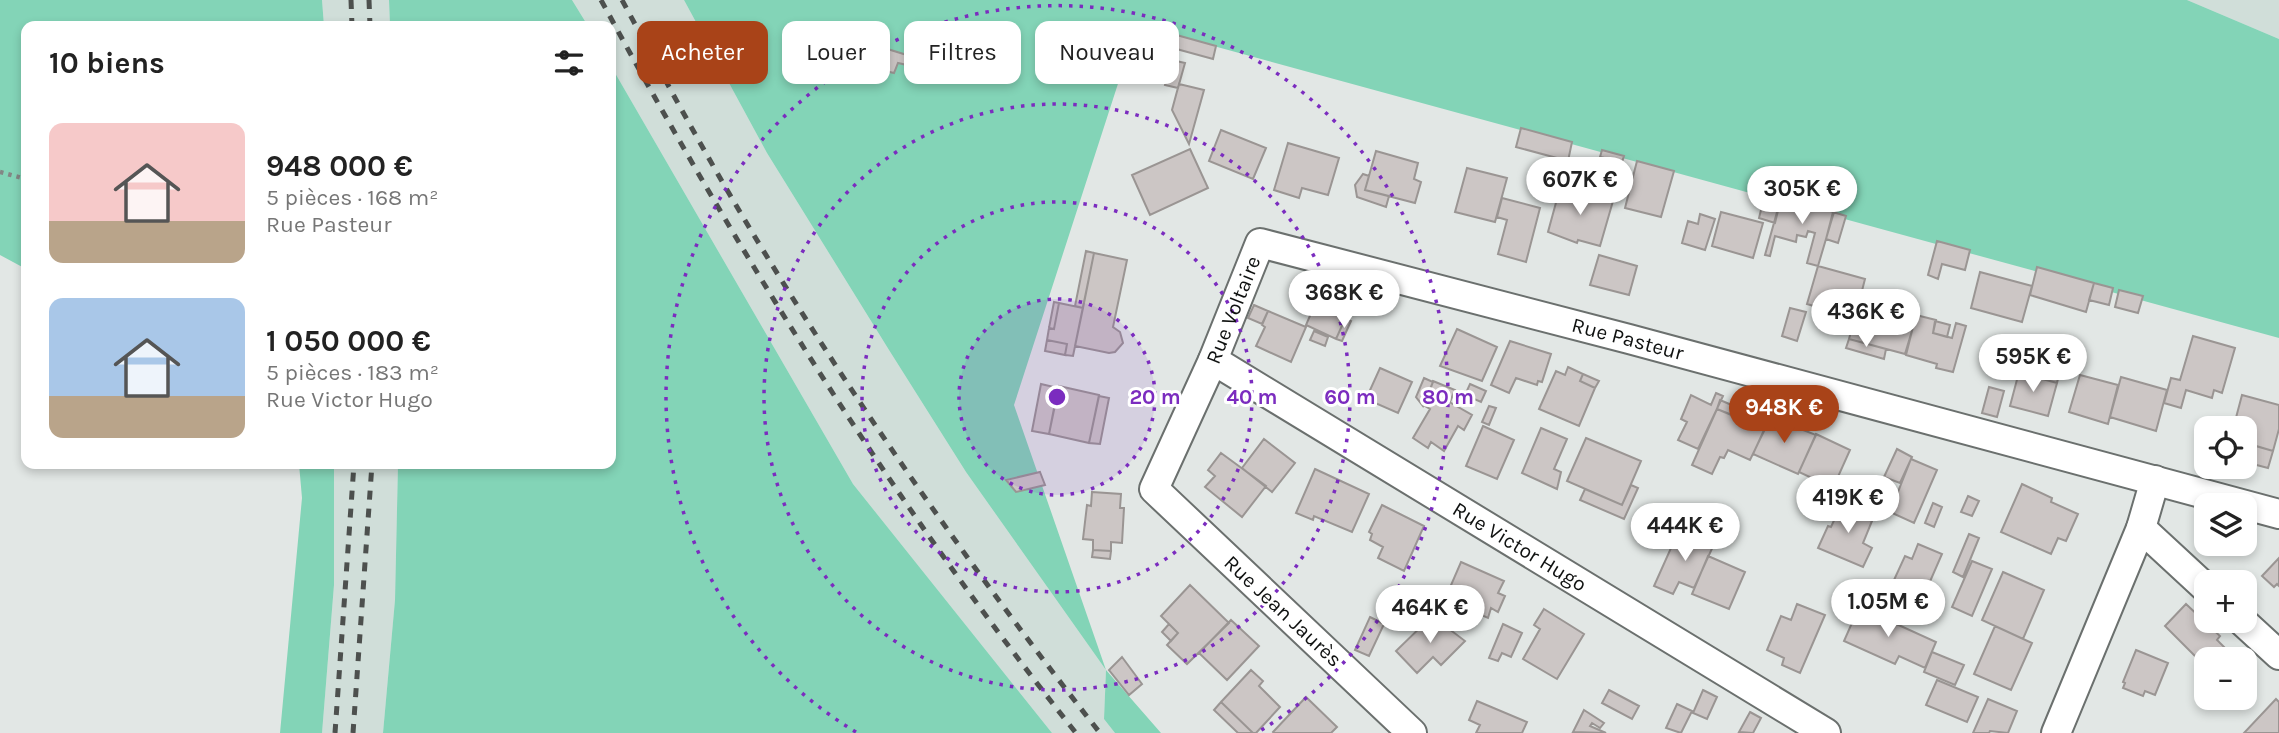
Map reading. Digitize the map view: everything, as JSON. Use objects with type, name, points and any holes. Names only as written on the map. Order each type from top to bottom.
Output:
[{"type":"street","name":"Rue Voltaire","points":[[1154,489],[1213,360],[1259,243]]},
{"type":"street","name":"Rue Pasteur","points":[[1259,243],[1629,339],[2279,514]]},
{"type":"street","name":"Rue Victor Hugo","points":[[1213,360],[1826,733]]},
{"type":"street","points":[[2056,733],[2141,528],[2155,480]]},
{"type":"street","name":"Rue Jean Jaurès","points":[[1154,489],[1412,733]]},
{"type":"street","points":[[2141,528],[2194,577]]},
{"type":"street","points":[[2255,633],[2279,656]]},
{"type":"path","points":[[0,172],[21,178]]},
{"type":"shaded area","points":[[322,0],[389,0],[390,21],[324,21]]},
{"type":"shaded area","points":[[572,0],[684,0],[695,21],[637,21],[637,84],[730,84],[767,153],[966,472],[1106,670],[1104,719],[1115,733],[1052,733],[853,484],[616,75],[616,21],[585,21]]},
{"type":"shaded area","points":[[2187,0],[2279,0],[2279,39]]},
{"type":"shaded area","points":[[334,469],[398,469],[395,600],[383,733],[322,733],[334,585]]},
{"type":"green space","points":[[0,0],[322,0],[324,21],[21,21],[21,266],[0,255]]},
{"type":"green space","points":[[389,0],[572,0],[585,21],[390,21]]},
{"type":"green space","points":[[684,0],[2187,0],[2279,39],[2279,338],[1179,37],[1179,21],[1035,21],[1035,84],[1118,84],[1014,405],[1106,670],[966,472],[767,153],[730,84],[768,84],[768,21],[695,21]]},
{"type":"green space","points":[[616,75],[853,484],[1052,733],[383,733],[395,600],[398,469],[616,469]]},
{"type":"green space","points":[[299,469],[334,469],[334,585],[322,733],[280,733],[302,498]]},
{"type":"green space","points":[[1106,670],[1161,733],[1115,733],[1104,719]]},
{"type":"building","points":[[1179,36],[1216,46],[1213,59],[1179,50]]},
{"type":"building","points":[[890,50],[904,54],[904,64],[898,63],[894,73],[890,72]]},
{"type":"building","points":[[1179,62],[1185,63],[1178,88],[1165,85],[1179,84]]},
{"type":"building","points":[[1179,84],[1204,90],[1189,144],[1172,110]]},
{"type":"building","points":[[1521,128],[1572,142],[1568,161],[1516,147]]},
{"type":"building","points":[[1221,130],[1266,148],[1253,179],[1209,161]]},
{"type":"building","points":[[1288,143],[1339,158],[1328,195],[1302,188],[1299,198],[1274,190]]},
{"type":"building","points":[[1190,149],[1208,188],[1150,215],[1132,175]]},
{"type":"building","points":[[1602,150],[1624,156],[1622,162],[1600,157]]},
{"type":"building","points":[[1376,151],[1418,163],[1414,179],[1421,182],[1415,203],[1365,190]]},
{"type":"building","points":[[1637,161],[1674,171],[1661,217],[1625,208]]},
{"type":"building","points":[[1467,168],[1507,178],[1495,222],[1455,212]]},
{"type":"building","points":[[1363,174],[1369,176],[1365,190],[1389,196],[1386,207],[1357,197],[1355,185]]},
{"type":"building","points":[[1560,188],[1613,201],[1600,246],[1578,240],[1577,243],[1548,232]]},
{"type":"building","points":[[1765,194],[1781,198],[1775,223],[1759,218]]},
{"type":"building","points":[[1502,198],[1540,208],[1526,262],[1498,254],[1507,220],[1497,217]]},
{"type":"building","points":[[1781,198],[1834,212],[1818,266],[1807,263],[1815,233],[1808,231],[1806,237],[1797,235],[1796,242],[1775,236],[1770,256],[1765,255]]},
{"type":"building","points":[[1721,212],[1763,223],[1753,258],[1712,246]]},
{"type":"building","points":[[1833,212],[1846,216],[1838,243],[1826,239]]},
{"type":"building","points":[[1700,214],[1715,219],[1705,250],[1682,243],[1688,221],[1698,224]]},
{"type":"building","points":[[1937,241],[1970,250],[1965,270],[1942,264],[1938,279],[1928,275]]},
{"type":"building","points":[[1086,251],[1094,253],[1083,308],[1075,306]]},
{"type":"building","points":[[1094,253],[1127,260],[1113,327],[1120,332],[1123,343],[1115,352],[1075,346]]},
{"type":"building","points":[[1599,255],[1637,266],[1629,295],[1590,285]]},
{"type":"building","points":[[1818,266],[1865,279],[1855,318],[1807,304]]},
{"type":"building","points":[[2037,267],[2094,283],[2086,312],[2030,295]]},
{"type":"building","points":[[1980,272],[2032,286],[2022,322],[1971,308]]},
{"type":"building","points":[[2094,283],[2113,288],[2109,305],[2089,300]]},
{"type":"building","points":[[1321,290],[1352,304],[1336,339],[1306,325]]},
{"type":"building","points":[[2119,290],[2143,296],[2138,313],[2115,307]]},
{"type":"building","points":[[1860,298],[1917,314],[1905,354],[1849,339]]},
{"type":"building","points":[[1054,302],[1059,303],[1054,329],[1049,328]]},
{"type":"building","points":[[1059,303],[1083,308],[1073,356],[1065,355],[1067,344],[1047,340],[1049,328],[1054,329]]},
{"type":"building","points":[[1254,305],[1268,311],[1262,324],[1248,318]]},
{"type":"building","points":[[1790,308],[1806,312],[1797,341],[1782,336]]},
{"type":"building","points":[[1268,311],[1306,327],[1291,362],[1256,346],[1265,327],[1262,325]]},
{"type":"building","points":[[1916,315],[1936,320],[1933,333],[1952,338],[1956,323],[1966,326],[1953,372],[1906,355]]},
{"type":"building","points":[[1345,319],[1351,321],[1342,341],[1336,339]]},
{"type":"building","points":[[1935,321],[1950,325],[1947,337],[1933,333]]},
{"type":"building","points":[[1457,329],[1497,347],[1482,381],[1440,366]]},
{"type":"building","points":[[1314,331],[1328,337],[1325,346],[1310,340]]},
{"type":"building","points":[[2193,336],[2235,348],[2222,393],[2214,390],[2212,398],[2186,390],[2181,408],[2164,403],[2171,378],[2180,380]]},
{"type":"building","points":[[1849,339],[1886,349],[1884,359],[1846,348]]},
{"type":"building","points":[[1047,340],[1067,344],[1065,355],[1045,351]]},
{"type":"building","points":[[1510,341],[1551,354],[1542,382],[1538,381],[1537,385],[1516,378],[1509,393],[1491,385]]},
{"type":"building","points":[[2028,361],[2060,370],[2057,383],[2024,374]]},
{"type":"building","points":[[1568,367],[1583,374],[1580,381],[1595,388],[1579,426],[1539,409],[1556,371],[1565,375]]},
{"type":"building","points":[[1380,368],[1412,382],[1398,413],[1366,399]]},
{"type":"building","points":[[2019,372],[2057,383],[2048,416],[2010,406]]},
{"type":"building","points":[[1583,374],[1599,381],[1595,388],[1580,381]]},
{"type":"building","points":[[2080,375],[2118,385],[2108,424],[2069,412]]},
{"type":"building","points":[[2121,377],[2167,390],[2156,431],[2110,417]]},
{"type":"building","points":[[1424,378],[1433,382],[1423,406],[1416,397]]},
{"type":"building","points":[[1433,381],[1455,390],[1450,402],[1430,391]]},
{"type":"building","points":[[1041,384],[1058,388],[1049,434],[1032,431]]},
{"type":"building","points":[[1470,384],[1486,391],[1481,402],[1465,395]]},
{"type":"building","points":[[1059,386],[1099,395],[1089,443],[1049,434]]},
{"type":"building","points":[[1989,387],[2004,391],[1997,417],[1982,413]]},
{"type":"building","points":[[1430,391],[1472,415],[1464,430],[1458,426],[1444,451],[1431,442],[1428,448],[1413,438],[1430,409],[1425,406]]},
{"type":"building","points":[[1716,393],[1723,396],[1698,449],[1678,440],[1687,422],[1681,419],[1691,395],[1711,405]]},
{"type":"building","points":[[2242,395],[2279,405],[2279,429],[2273,451],[2257,446],[2257,416],[2236,416]]},
{"type":"building","points":[[1099,396],[1109,398],[1100,444],[1089,443]]},
{"type":"building","points":[[1720,400],[1741,409],[1737,417],[1717,409]]},
{"type":"building","points":[[1489,406],[1496,408],[1489,425],[1482,422]]},
{"type":"building","points":[[1717,409],[1765,429],[1750,460],[1728,450],[1724,458],[1720,457],[1712,474],[1692,465]]},
{"type":"building","points":[[1770,417],[1816,435],[1798,474],[1753,454]]},
{"type":"building","points":[[1483,426],[1514,440],[1497,479],[1466,466]]},
{"type":"building","points":[[1541,428],[1567,439],[1554,469],[1561,472],[1557,489],[1522,473]]},
{"type":"building","points":[[1816,434],[1850,450],[1833,488],[1799,472]]},
{"type":"building","points":[[1586,438],[1641,461],[1622,505],[1567,481]]},
{"type":"building","points":[[1264,439],[1295,463],[1272,492],[1242,468]]},
{"type":"building","points":[[2257,446],[2273,451],[2268,468],[2257,465]]},
{"type":"building","points":[[1897,449],[1912,457],[1900,483],[1884,477]]},
{"type":"building","points":[[1221,453],[1266,486],[1242,517],[1205,487],[1215,476],[1208,470]]},
{"type":"building","points":[[1911,459],[1937,470],[1914,523],[1890,512]]},
{"type":"building","points":[[1315,469],[1369,494],[1352,532],[1314,516],[1313,520],[1296,513]]},
{"type":"building","points":[[1040,472],[1045,485],[1016,492],[1006,480]]},
{"type":"building","points":[[2022,484],[2052,498],[2051,502],[2078,514],[2066,541],[2058,538],[2051,554],[2001,532]]},
{"type":"building","points":[[1631,485],[1638,488],[1624,519],[1580,500],[1585,489],[1622,505]]},
{"type":"building","points":[[1092,492],[1121,494],[1120,508],[1124,508],[1122,543],[1111,542],[1111,551],[1093,550],[1093,540],[1083,539],[1087,505],[1091,506]]},
{"type":"building","points":[[1968,496],[1979,501],[1972,516],[1961,512]]},
{"type":"building","points":[[1843,501],[1863,509],[1860,516],[1872,521],[1863,543],[1872,548],[1863,567],[1818,548]]},
{"type":"building","points":[[1933,503],[1942,507],[1934,527],[1925,523]]},
{"type":"building","points":[[1382,505],[1424,526],[1404,571],[1378,558],[1383,547],[1370,540],[1372,534],[1369,532]]},
{"type":"building","points":[[1694,533],[1715,542],[1694,588],[1679,582],[1673,594],[1654,586],[1675,539],[1688,545]]},
{"type":"building","points":[[1969,534],[1979,538],[1963,577],[1953,572]]},
{"type":"building","points":[[1918,544],[1942,554],[1925,593],[1894,580],[1905,556],[1912,559]]},
{"type":"building","points":[[1093,550],[1111,551],[1110,559],[1092,557]]},
{"type":"building","points":[[1708,556],[1745,572],[1729,609],[1692,594]]},
{"type":"building","points":[[2279,558],[2279,586],[2277,584],[2274,587],[2262,576]]},
{"type":"building","points":[[1972,561],[1992,569],[1972,616],[1952,607]]},
{"type":"building","points":[[1461,562],[1504,581],[1498,593],[1505,596],[1498,612],[1491,608],[1488,618],[1445,599]]},
{"type":"building","points":[[2003,572],[2044,590],[2023,639],[1982,620]]},
{"type":"building","points":[[1190,585],[1229,623],[1187,664],[1167,645],[1178,633],[1161,616]]},
{"type":"building","points":[[1797,604],[1825,615],[1800,673],[1782,665],[1784,658],[1767,650],[1781,616],[1791,620]]},
{"type":"building","points":[[2186,604],[2194,612],[2194,633],[2217,633],[2220,636],[2217,640],[2224,647],[2194,647],[2194,655],[2165,626]]},
{"type":"building","points":[[1859,607],[1936,642],[1925,668],[1899,656],[1895,664],[1844,641]]},
{"type":"building","points":[[1544,609],[1584,634],[1557,679],[1523,659],[1540,629],[1534,625]]},
{"type":"building","points":[[1432,616],[1465,641],[1441,665],[1433,657],[1417,673],[1396,651]]},
{"type":"building","points":[[1370,617],[1384,624],[1369,656],[1355,650]]},
{"type":"building","points":[[1231,620],[1259,646],[1227,680],[1199,653]]},
{"type":"building","points":[[1169,624],[1178,633],[1171,641],[1162,632]]},
{"type":"building","points":[[1503,624],[1522,633],[1511,657],[1502,653],[1498,661],[1489,658]]},
{"type":"building","points":[[1995,626],[2032,643],[2011,690],[1974,674]]},
{"type":"building","points":[[2136,650],[2168,663],[2155,695],[2145,691],[2143,696],[2123,688]]},
{"type":"building","points":[[1932,652],[1964,665],[1955,685],[1924,672]]},
{"type":"building","points":[[1122,657],[1142,684],[1129,695],[1109,670]]},
{"type":"building","points":[[1251,670],[1263,681],[1259,686],[1280,707],[1256,733],[1221,702]]},
{"type":"building","points":[[1937,680],[1978,697],[1967,722],[1926,705]]},
{"type":"building","points":[[1609,690],[1639,706],[1632,719],[1602,703]]},
{"type":"building","points":[[1703,690],[1717,697],[1707,719],[1693,713]]},
{"type":"building","points":[[1306,697],[1337,727],[1331,733],[1274,733],[1273,732]]},
{"type":"building","points":[[1988,699],[2017,711],[2008,733],[1973,733]]},
{"type":"building","points":[[2276,699],[2279,702],[2279,733],[2244,733]]},
{"type":"building","points":[[1477,701],[1527,722],[1522,733],[1476,733],[1480,725],[1469,720]]},
{"type":"building","points":[[1221,702],[1253,733],[1238,733],[1214,710]]},
{"type":"building","points":[[1677,704],[1692,711],[1681,733],[1666,728]]},
{"type":"building","points":[[1584,710],[1604,723],[1600,728],[1592,723],[1590,726],[1606,733],[1573,732]]},
{"type":"building","points":[[1750,712],[1761,718],[1753,733],[1739,732]]},
{"type":"railway","points":[[351,0],[352,21]]},
{"type":"railway","points":[[369,0],[370,21]]},
{"type":"railway","points":[[601,0],[613,21]]},
{"type":"railway","points":[[622,0],[735,203],[833,361],[962,550],[1100,733]]},
{"type":"railway","points":[[616,27],[708,190],[822,377],[945,558],[1076,733]]},
{"type":"railway","points":[[335,733],[354,469]]},
{"type":"railway","points":[[353,733],[372,469]]}]
